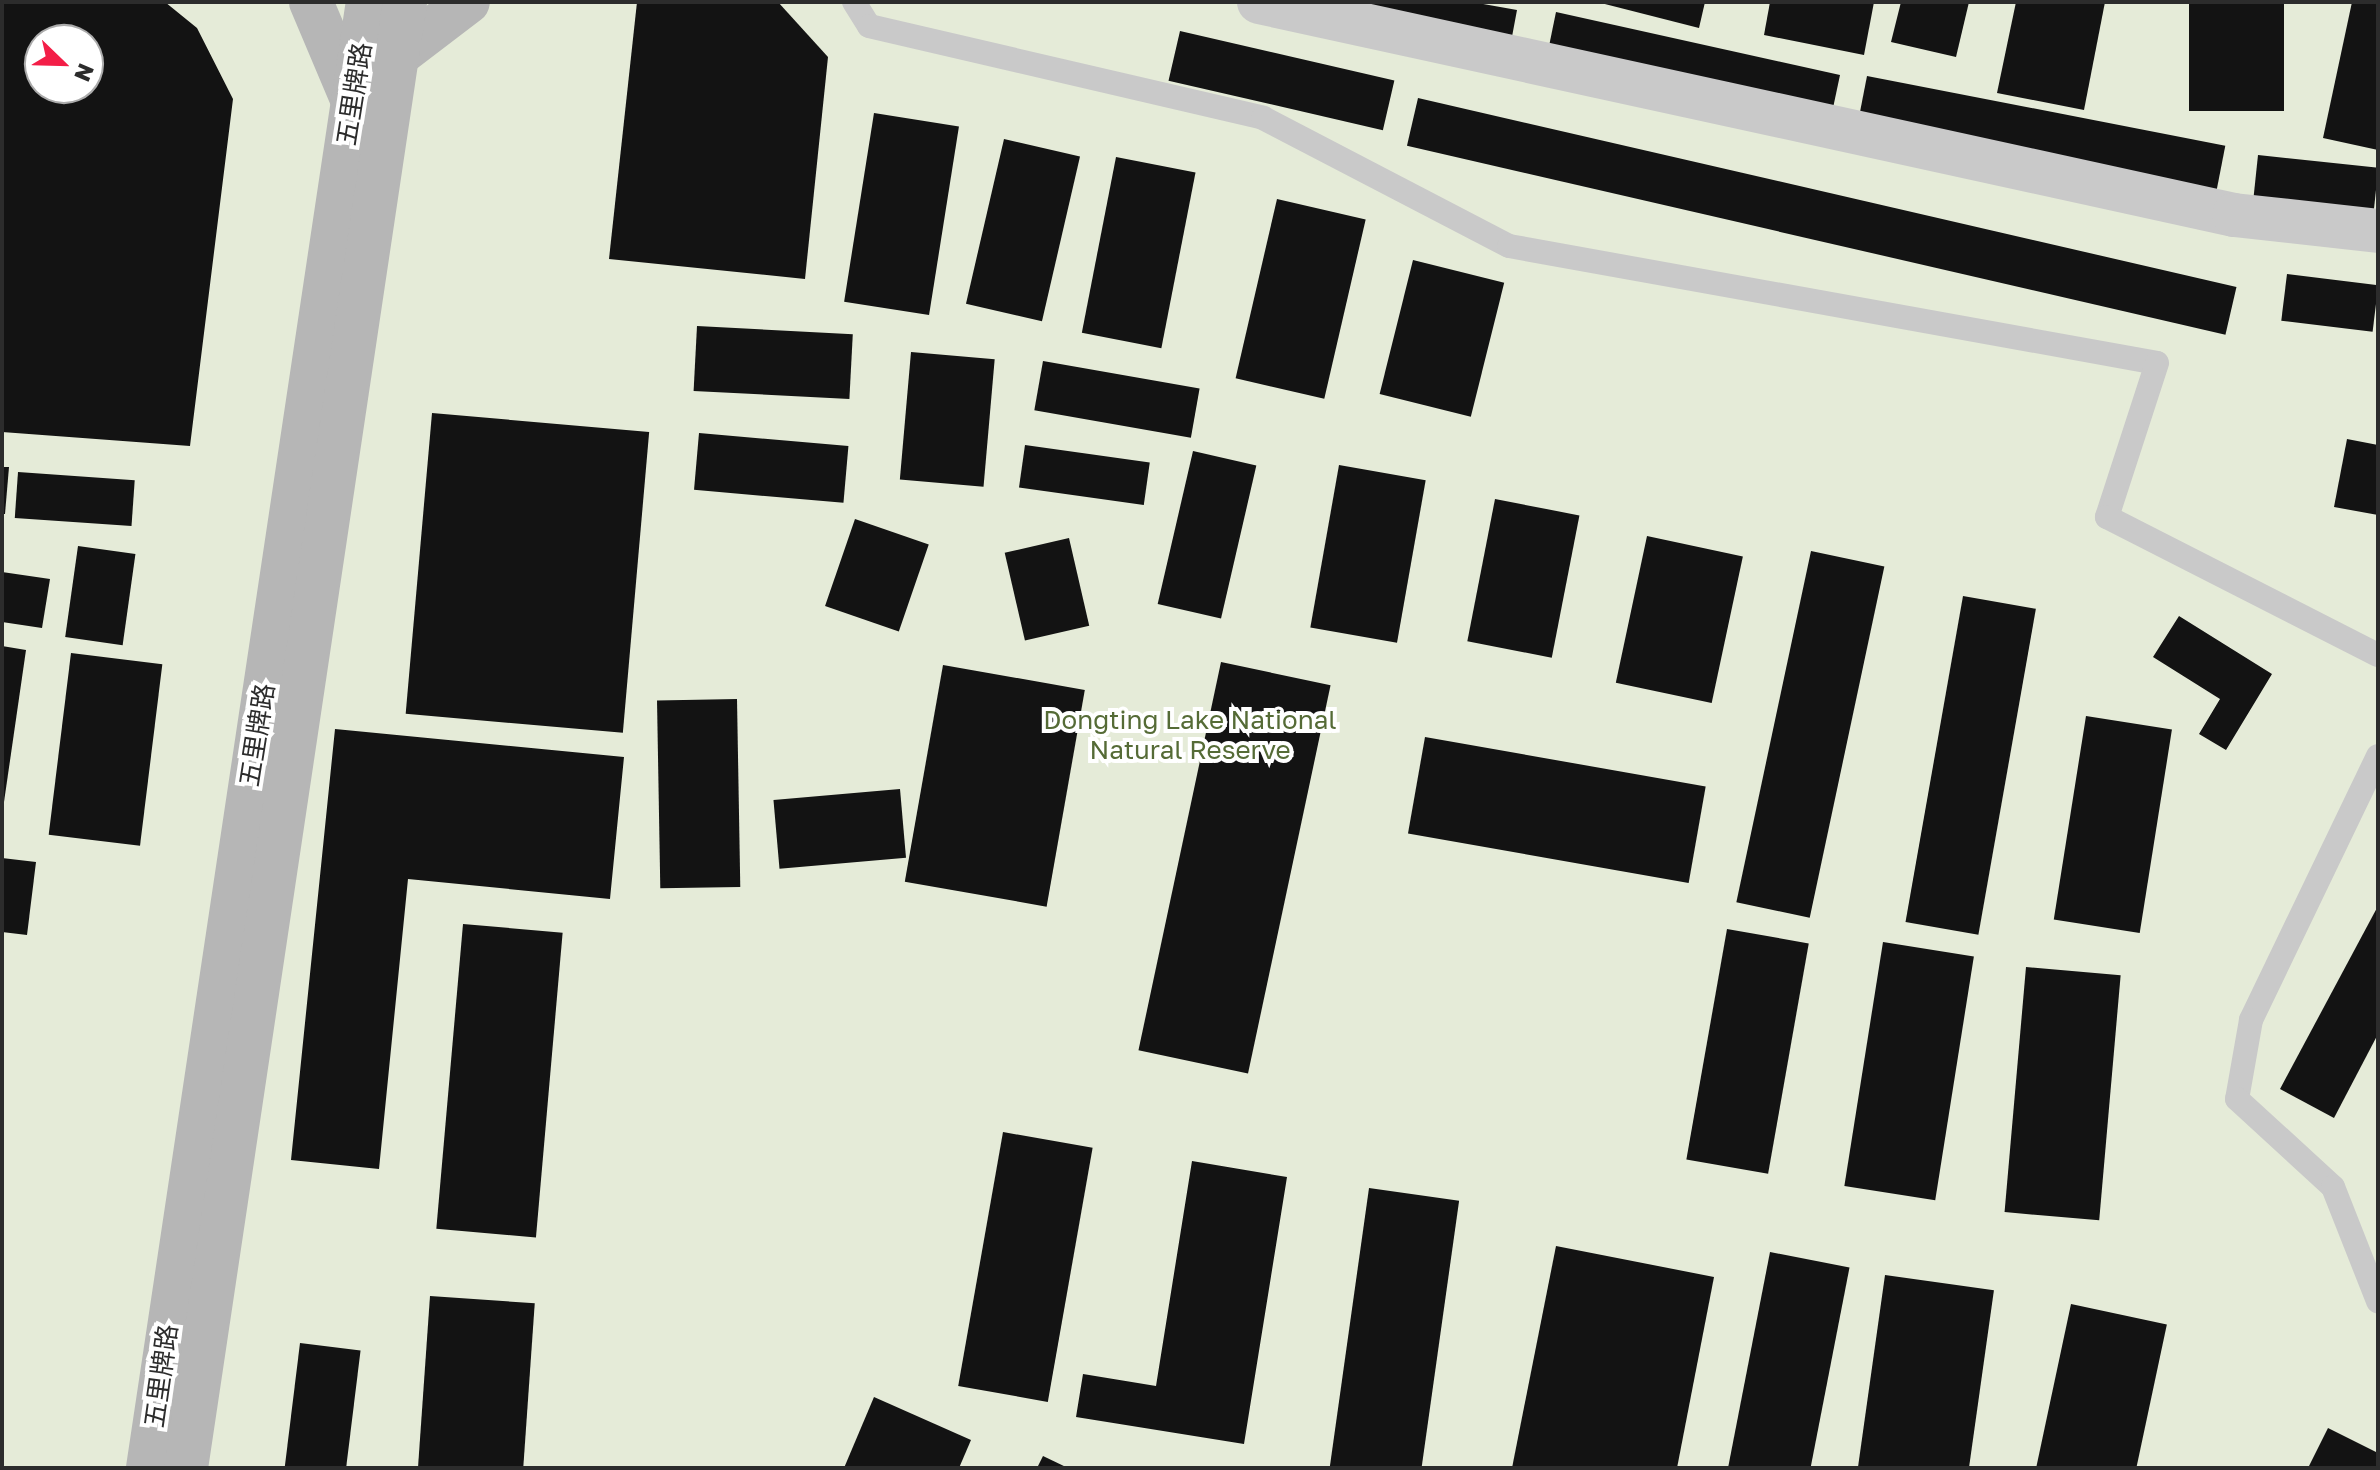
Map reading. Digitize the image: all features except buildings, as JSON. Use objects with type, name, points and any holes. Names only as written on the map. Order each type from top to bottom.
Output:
[{"type":"main road","points":[[311,2],[353,102]]},
{"type":"main road","name":"五里牌路","points":[[148,1468],[368,2]]},
{"type":"main road","name":"五里牌路","points":[[186,1468],[405,2]]},
{"type":"main road","points":[[397,56],[468,2]]},
{"type":"street","points":[[1259,2],[2234,215],[2378,231]]},
{"type":"lane","points":[[854,2],[869,26],[1263,118],[1509,246],[2157,363],[2107,517],[2378,655]]},
{"type":"lane","points":[[2378,756],[2251,1020],[2237,1099],[2333,1187],[2378,1301]]},
{"type":"green space","name":"Dongting Lake National Natural Reserve","points":[[2,2],[2378,2],[2378,1468],[2,1468]]}]
